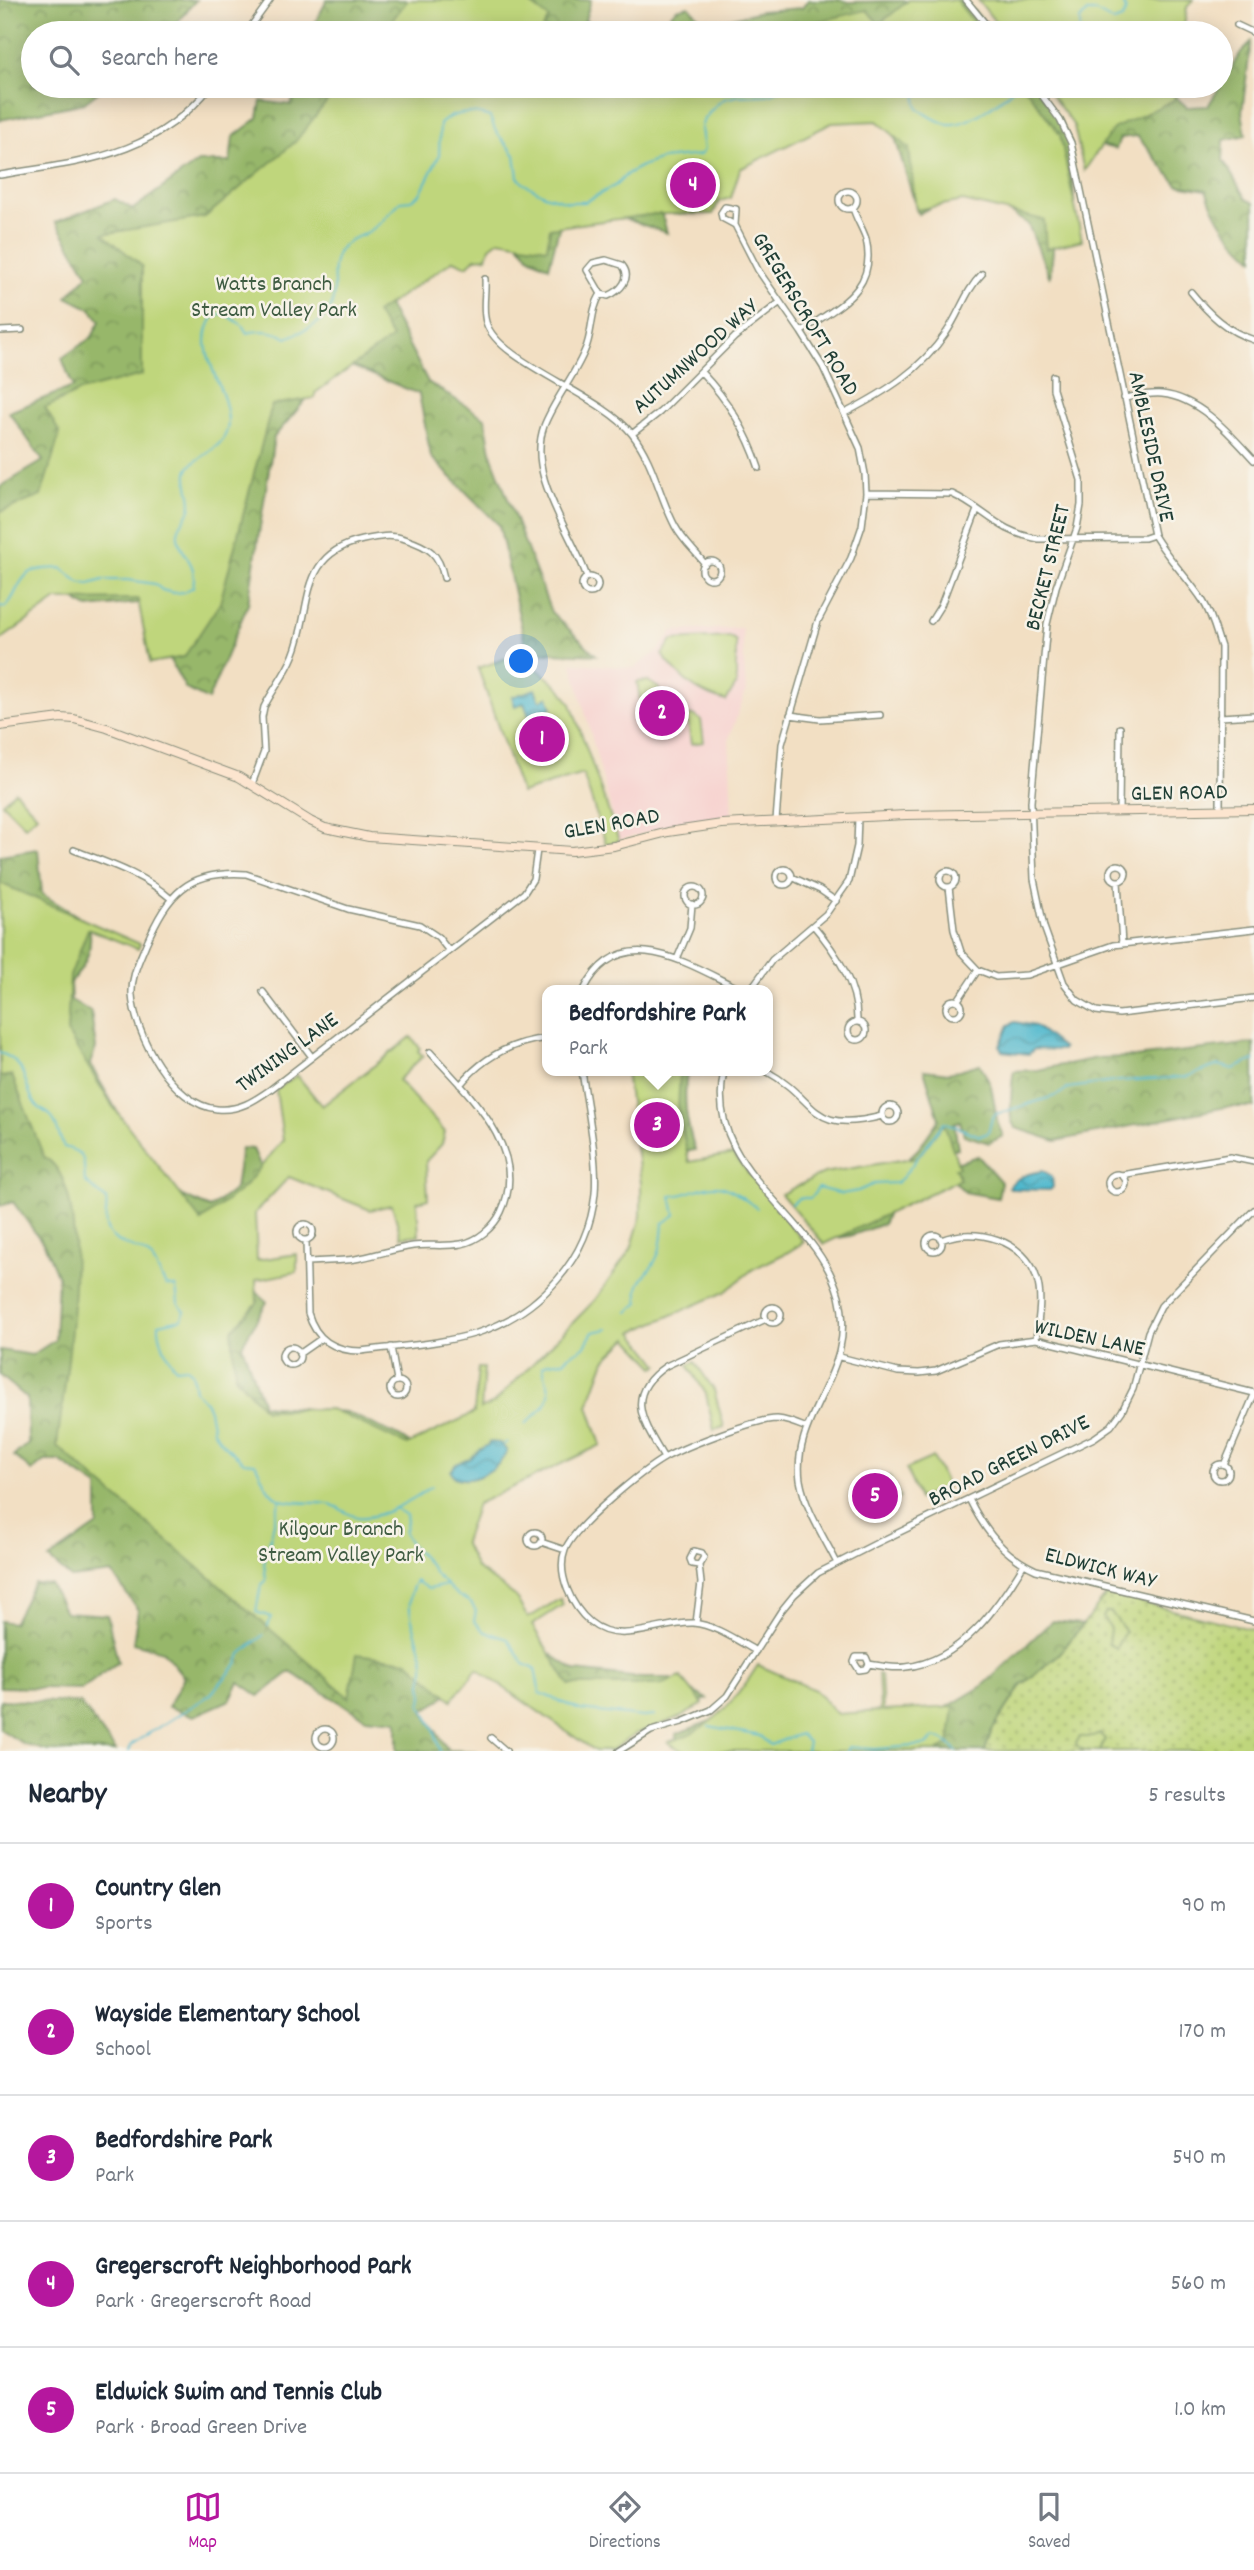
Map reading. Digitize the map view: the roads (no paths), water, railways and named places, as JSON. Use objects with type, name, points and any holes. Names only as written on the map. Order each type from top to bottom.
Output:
[{"type":"main road","name":"GLEN ROAD","points":[[0,726],[74,719],[107,728],[213,766],[252,784],[310,821],[343,833],[537,850],[595,849],[694,827],[776,821],[1254,809]]},
{"type":"street","points":[[255,21],[270,0]]},
{"type":"street","points":[[966,0],[983,21]]},
{"type":"street","points":[[1237,25],[1254,33]]},
{"type":"street","points":[[0,175],[75,162],[134,146],[177,120],[202,98]]},
{"type":"street","name":"AMBLESIDE DRIVE","points":[[1044,98],[1060,120],[1071,143],[1154,535],[1203,601],[1214,622],[1221,647],[1220,810]]},
{"type":"street","points":[[802,332],[849,298],[865,278],[869,257],[865,236],[853,208]]},
{"type":"street","name":"GREGERSCROFT ROAD","points":[[735,225],[758,270],[823,367],[845,412],[860,448],[866,493],[858,541],[818,621],[789,715],[779,764],[776,821]]},
{"type":"street","points":[[598,261],[618,263],[626,268],[626,280],[614,293],[608,296],[601,294],[587,270],[590,266],[598,261]]},
{"type":"street","points":[[845,412],[890,389],[923,361],[948,330],[970,286],[982,274]]},
{"type":"street","points":[[485,279],[486,321],[495,340],[511,353],[605,409],[632,434],[650,461],[676,528],[705,564]]},
{"type":"street","points":[[1191,292],[1222,324],[1254,340]]},
{"type":"street","points":[[587,578],[575,545],[545,485],[539,462],[544,427],[586,349],[595,307],[601,294]]},
{"type":"street","name":"AUTUMNWOOD WAY","points":[[632,434],[660,412],[735,337],[779,303]]},
{"type":"street","points":[[0,331],[22,330]]},
{"type":"street","points":[[701,372],[735,412],[759,468]]},
{"type":"street","name":"BECKET STREET","points":[[1053,376],[1053,389],[1081,480],[1081,505],[1047,624],[1031,802],[1037,892],[1044,927],[1064,983],[1084,1006],[1107,1014],[1254,998]]},
{"type":"street","points":[[1124,398],[1147,394],[1165,395],[1186,401],[1201,410],[1231,436],[1254,460]]},
{"type":"street","points":[[866,493],[951,494],[1000,527],[1025,537],[1145,538],[1154,535]]},
{"type":"street","points":[[931,621],[942,605],[976,510]]},
{"type":"street","points":[[252,784],[264,752],[264,707],[294,654],[313,575],[331,552],[356,541],[380,536],[402,538],[424,546],[436,555],[441,561],[444,578]]},
{"type":"street","points":[[789,715],[821,719],[880,715]]},
{"type":"street","points":[[1220,717],[1254,715]]},
{"type":"street","points":[[1119,812],[1120,728]]},
{"type":"street","points":[[754,985],[772,960],[836,901],[849,881],[858,846],[858,817]]},
{"type":"street","points":[[74,849],[139,876],[170,898]]},
{"type":"street","name":"TWINING LANE","points":[[449,951],[438,937],[420,925],[348,909],[246,874],[230,873],[191,883],[170,898],[157,918],[133,973],[132,995],[137,1018],[148,1046],[174,1084],[196,1103],[207,1107],[239,1107],[251,1103],[312,1057],[524,893],[533,879],[537,850]]},
{"type":"street","points":[[792,877],[821,890],[836,901]]},
{"type":"street","points":[[1118,882],[1122,944]]},
{"type":"street","points":[[949,887],[957,942],[967,960],[978,970],[996,977],[1018,977],[1100,948],[1254,929]]},
{"type":"street","points":[[677,959],[690,928],[692,904]]},
{"type":"street","points":[[813,925],[841,963],[858,1011],[857,1022]]},
{"type":"street","points":[[588,985],[600,968],[620,956],[638,951],[652,951],[677,959],[732,985]]},
{"type":"street","points":[[958,1000],[978,970]]},
{"type":"street","points":[[263,992],[312,1057]]},
{"type":"street","points":[[460,1085],[500,1050],[526,1040],[542,1038]]},
{"type":"street","points":[[307,1262],[354,1259],[413,1246],[461,1244],[478,1237],[491,1227],[505,1203],[510,1185],[506,1157],[488,1119],[430,1052]]},
{"type":"street","points":[[306,1241],[308,1313],[311,1324],[322,1338],[344,1351],[361,1351],[463,1336],[501,1323],[527,1308],[544,1295],[567,1269],[586,1232],[595,1194],[583,1076]]},
{"type":"street","points":[[724,1076],[723,1109],[735,1150],[749,1171],[816,1251],[831,1275],[842,1311],[840,1357],[807,1428],[801,1455],[800,1480],[808,1504],[836,1563]]},
{"type":"street","points":[[773,1076],[787,1085],[816,1113],[830,1120],[845,1123],[882,1116]]},
{"type":"street","points":[[1121,1175],[1230,1157],[1254,1161]]},
{"type":"street","name":"BROAD GREEN DRIVE","points":[[619,1751],[651,1731],[711,1710],[734,1688],[794,1595],[818,1573],[1094,1438],[1111,1426],[1122,1412],[1133,1389],[1148,1332],[1161,1306],[1254,1210]]},
{"type":"street","points":[[941,1240],[954,1235],[976,1235],[1006,1244],[1024,1256],[1033,1269],[1039,1289],[1036,1339]]},
{"type":"street","points":[[664,1458],[644,1424],[640,1407],[644,1387],[666,1366],[766,1319]]},
{"type":"street","points":[[299,1354],[322,1338]]},
{"type":"street","name":"WILDEN LANE","points":[[840,1357],[898,1372],[919,1373],[936,1371],[999,1344],[1036,1339],[1254,1394]]},
{"type":"street","points":[[391,1347],[397,1381]]},
{"type":"street","points":[[1224,1465],[1254,1394]]},
{"type":"street","points":[[756,1651],[720,1631],[696,1623],[670,1623],[625,1634],[601,1630],[583,1615],[568,1590],[564,1574],[565,1550],[576,1531],[664,1458],[707,1439],[770,1420],[792,1422],[807,1428]]},
{"type":"street","name":"ELDWICK WAY","points":[[969,1499],[990,1536],[1024,1564],[1055,1575],[1254,1620]]},
{"type":"street","points":[[541,1542],[565,1550]]},
{"type":"street","points":[[869,1664],[891,1668],[907,1667],[943,1655],[990,1615],[1024,1564]]},
{"type":"street","points":[[696,1623],[701,1583],[699,1565]]},
{"type":"street","points":[[491,1738],[506,1751]]},
{"type":"water","points":[[535,689],[540,701],[548,696],[552,708],[529,716],[524,703],[515,706],[512,697]]},
{"type":"water","points":[[1015,1022],[1035,1026],[1063,1048],[1062,1050],[1034,1049],[1029,1054],[1002,1051],[1000,1046],[1009,1025]]},
{"type":"water","points":[[1043,1171],[1052,1176],[1053,1187],[1050,1190],[1009,1187],[1020,1178]]},
{"type":"water","points":[[489,1442],[500,1443],[507,1451],[498,1464],[477,1477],[454,1477],[451,1471],[456,1464],[469,1459]]},
{"type":"water","points":[[876,1485],[884,1500],[879,1502],[876,1498],[867,1502],[869,1508],[864,1511],[856,1494]]},
{"type":"waterway","points":[[1117,21],[1122,19],[1126,11],[1122,0]]},
{"type":"waterway","points":[[1080,21],[1087,12],[1096,12],[1112,21]]},
{"type":"waterway","points":[[0,606],[5,607],[8,604],[27,574],[44,569],[61,568],[79,582],[89,584],[103,580],[128,580],[155,584],[162,590],[173,593],[184,592],[193,587],[193,571],[178,537],[191,504],[187,473],[195,462],[222,440],[228,422],[206,342],[214,316],[224,313],[242,325],[247,333],[268,331],[287,338],[322,320],[332,305],[334,267],[339,251],[347,243],[374,228],[401,201],[411,200],[420,194],[439,156],[440,124],[445,120],[464,113],[490,117],[496,132],[515,155],[518,177],[523,183],[544,195],[568,202],[585,202],[644,165],[662,159],[700,155],[704,150],[701,128],[704,119],[715,106],[728,98]]},
{"type":"waterway","points":[[916,98],[918,109],[948,124],[975,117],[1002,98]]},
{"type":"waterway","points":[[0,1053],[10,1057],[21,1069],[32,1099],[51,1116],[64,1147],[72,1149],[83,1158],[85,1182],[106,1199],[106,1223],[109,1233],[113,1238],[150,1257],[166,1285],[176,1287],[178,1303],[184,1311],[182,1319],[159,1324],[160,1335],[166,1353],[176,1368],[186,1367],[192,1372],[195,1391],[205,1401],[213,1431],[225,1446],[244,1462],[255,1463],[268,1488],[279,1499],[328,1504],[358,1517],[376,1515],[396,1507],[432,1486]]},
{"type":"waterway","points":[[792,1204],[799,1198],[811,1198],[818,1188],[841,1194],[874,1184],[896,1183],[944,1122],[980,1136],[988,1133],[992,1118],[996,1114],[1058,1095],[1068,1088],[1120,1081],[1186,1077],[1219,1065],[1233,1069],[1254,1060]]},
{"type":"waterway","points":[[628,1312],[639,1303],[638,1288],[659,1253],[663,1223],[675,1215],[671,1196],[705,1187],[721,1187],[727,1188],[757,1208]]},
{"type":"waterway","points":[[525,1424],[548,1400],[549,1390],[543,1366],[564,1361],[584,1347],[593,1332],[608,1329]]},
{"type":"waterway","points":[[503,1445],[507,1442]]},
{"type":"waterway","points":[[268,1626],[271,1617],[256,1612],[261,1585],[266,1581],[264,1563],[280,1499]]},
{"type":"waterway","points":[[396,1509],[406,1515],[404,1533],[411,1545],[435,1574],[457,1595],[471,1603],[476,1611],[474,1621],[485,1632],[508,1639],[524,1664],[535,1669],[540,1693],[580,1710],[655,1716]]},
{"type":"waterway","points":[[440,1751],[434,1729],[421,1705],[424,1661],[412,1621],[410,1600],[416,1581],[428,1589],[447,1585]]},
{"type":"waterway","points":[[129,1751],[132,1744],[210,1695],[238,1663],[241,1654],[263,1635]]},
{"type":"waterway","points":[[709,1726],[760,1736],[770,1745],[800,1734],[808,1742],[806,1751]]},
{"type":"waterway","points":[[847,1751],[849,1747],[874,1749],[927,1745],[934,1737],[944,1740],[957,1751]]},
{"type":"place","name":"Gregerscroft Neighborhood Park","points":[[693,185]]},
{"type":"place","name":"Wayside Elementary School","points":[[662,713]]},
{"type":"place","name":"Country Glen","points":[[542,739]]},
{"type":"place","name":"Bedfordshire Park","points":[[657,1125]]},
{"type":"place","name":"Eldwick Swim and Tennis Club","points":[[875,1496]]},
{"type":"park label","name":"Watts Branch Stream Valley Park","points":[[274,295]]},
{"type":"park label","name":"Kilgour Branch Stream Valley Park","points":[[341,1540]]}]
